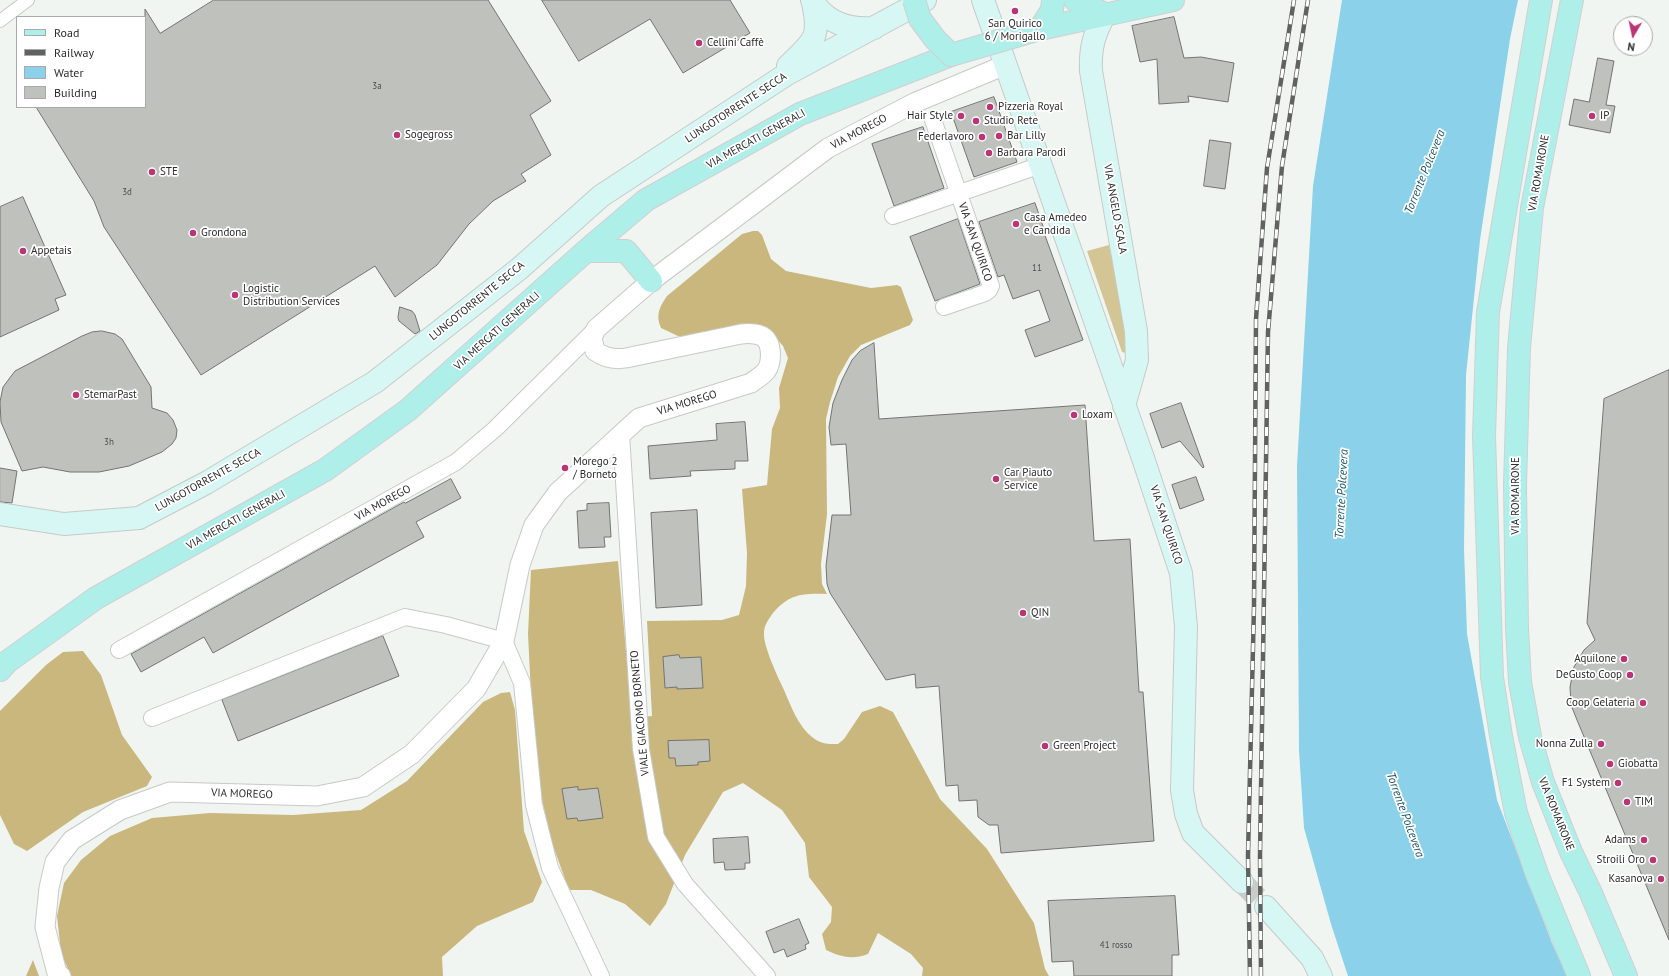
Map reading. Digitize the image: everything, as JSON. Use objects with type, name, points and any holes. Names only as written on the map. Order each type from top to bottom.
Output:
[{"type":"main road","points":[[914,0],[920,19],[935,39],[951,55],[1040,29],[1173,0]]},
{"type":"main road","name":"LUNGOTORRENTE SECCA","points":[[0,514],[64,524],[139,518],[206,483],[375,382],[519,269],[601,196],[787,74],[926,0]]},
{"type":"main road","name":"VIA SAN QUIRICO","points":[[983,0],[1144,461],[1181,573],[1186,627],[1182,790],[1186,814],[1193,832],[1242,882]]},
{"type":"main road","points":[[1040,29],[1052,10],[1053,0]]},
{"type":"main road","points":[[1075,0],[1105,14]]},
{"type":"main road","points":[[1541,0],[1488,312],[1484,444],[1492,677],[1501,736],[1516,813],[1537,874],[1579,976]]},
{"type":"main road","name":"VIA ROMAIRONE","points":[[1572,0],[1532,208],[1519,348],[1515,485],[1517,628],[1520,682],[1530,737],[1543,782],[1571,852],[1590,891],[1626,976]]},
{"type":"main road","points":[[813,1],[830,19],[846,27],[860,29],[875,28]]},
{"type":"main road","points":[[766,88],[814,40],[817,22],[813,1]]},
{"type":"main road","name":"VIA ANGELO SCALA","points":[[1105,14],[1095,32],[1090,58],[1090,71],[1136,331],[1137,360],[1124,406]]},
{"type":"main road","name":"VIA MERCATI GENERALI","points":[[0,670],[7,662],[96,598],[325,470],[408,410],[586,251],[640,205],[800,114],[951,55]]},
{"type":"main road","points":[[626,251],[640,205]]},
{"type":"main road","points":[[586,251],[626,251]]},
{"type":"main road","points":[[626,251],[651,281]]},
{"type":"main road","points":[[1266,906],[1312,958],[1321,976]]},
{"type":"street","points":[[0,21],[28,0]]},
{"type":"street","name":"VIA MOREGO","points":[[119,650],[456,462],[496,429],[596,329],[651,281],[828,148],[914,103],[1005,65]]},
{"type":"street","name":"VIA SAN QUIRICO","points":[[933,120],[991,286],[985,293],[944,307]]},
{"type":"street","name":"VIA SAN QUIRICO","points":[[893,216],[1041,165]]},
{"type":"street","name":"VIA MOREGO","points":[[61,976],[57,973],[45,927],[48,888],[55,862],[72,840],[120,810],[170,792],[317,796],[363,787],[412,754],[476,689],[504,641],[520,565],[534,525],[558,492],[639,418],[751,383],[767,370],[770,362],[769,348],[764,337],[752,333],[618,360],[608,358],[595,351],[592,338],[596,329]]},
{"type":"street","name":"VIALE GIACOMO BORNETO","points":[[621,434],[641,749],[656,837],[685,884],[767,976]]},
{"type":"street","points":[[152,718],[405,617],[446,625],[504,641],[522,683],[534,805],[550,868],[601,976]]},
{"type":"shaded area","points":[[758,231],[762,235],[771,259],[786,271],[871,288],[897,285],[901,287],[913,320],[910,325],[861,345],[850,356],[838,377],[826,419],[827,514],[821,564],[822,584],[827,594],[811,594],[791,598],[773,613],[764,630],[764,639],[771,662],[799,722],[812,737],[818,741],[827,744],[838,744],[844,739],[862,712],[880,706],[893,712],[940,799],[987,849],[1034,923],[1045,969],[1049,976],[922,976],[923,968],[911,954],[878,933],[868,954],[862,956],[847,957],[826,950],[822,934],[831,922],[832,907],[809,877],[805,843],[782,810],[743,783],[723,792],[685,855],[666,904],[650,926],[625,904],[591,890],[569,890],[552,843],[540,791],[533,735],[528,634],[531,570],[618,561],[632,718],[652,716],[647,621],[722,620],[739,615],[746,586],[747,553],[742,489],[767,485],[772,429],[780,408],[779,388],[788,358],[783,346],[769,330],[747,323],[692,337],[678,336],[661,328],[658,315],[660,307],[667,296],[742,234]]},
{"type":"shaded area","points":[[1109,245],[1130,340],[1126,353],[1122,352],[1087,251]]},
{"type":"shaded area","points":[[83,651],[101,675],[122,735],[152,777],[147,786],[83,812],[27,851],[14,844],[0,815],[0,711],[46,665],[63,652]]},
{"type":"shaded area","points":[[510,692],[515,710],[524,831],[542,882],[533,902],[477,926],[442,957],[443,976],[71,976],[61,953],[57,916],[64,883],[81,860],[110,836],[152,818],[210,813],[293,815],[361,810],[407,781],[483,702],[501,693]]},
{"type":"shaded area","points":[[33,960],[39,976],[26,976]]},
{"type":"water","name":"Torrente Polcevera","points":[[1342,0],[1518,0],[1510,39],[1480,240],[1466,375],[1464,549],[1467,634],[1497,800],[1552,943],[1567,976],[1348,976],[1331,924],[1304,828],[1299,750],[1297,466],[1313,186]]},
{"type":"building","points":[[214,0],[488,0],[551,101],[530,115],[551,155],[521,174],[526,181],[493,201],[469,224],[437,265],[395,297],[375,266],[201,375],[104,227],[94,201],[37,108],[146,108],[145,9],[160,33]]},
{"type":"building","name":"Cellini Caffè","points":[[542,0],[730,0],[750,33],[683,73],[650,19],[579,61]]},
{"type":"building","points":[[1174,17],[1184,58],[1201,57],[1234,63],[1228,102],[1188,96],[1189,102],[1159,104],[1157,59],[1140,62],[1132,26]]},
{"type":"building","name":"IP","points":[[1598,58],[1614,61],[1606,105],[1615,106],[1610,133],[1569,125],[1574,99],[1589,102]]},
{"type":"building","points":[[994,97],[1017,162],[974,177],[951,112]]},
{"type":"building","points":[[923,127],[944,188],[894,206],[872,144]]},
{"type":"building","points":[[1210,140],[1231,143],[1225,189],[1204,186]]},
{"type":"building","name":"Appetais","points":[[23,197],[66,295],[55,299],[59,310],[0,337],[0,207]]},
{"type":"building","points":[[1035,203],[1044,229],[1043,230],[1083,340],[1035,357],[1025,330],[1050,321],[1039,290],[1013,299],[1004,275],[998,277],[979,222]]},
{"type":"building","points":[[958,219],[980,284],[935,301],[910,237]]},
{"type":"building","points":[[400,307],[412,311],[415,315],[420,331],[415,334],[399,321],[398,318]]},
{"type":"building","name":"StemarPast","points":[[102,331],[115,334],[122,339],[151,387],[152,408],[167,413],[173,420],[177,430],[176,438],[172,444],[162,452],[129,466],[99,472],[70,472],[43,467],[22,471],[1,422],[0,402],[3,387],[15,371],[82,336],[92,332]]},
{"type":"building","points":[[874,343],[879,419],[1085,405],[1094,541],[1130,539],[1139,692],[1143,692],[1154,841],[1001,853],[998,825],[989,825],[978,817],[977,800],[959,801],[958,785],[946,786],[939,686],[916,688],[915,674],[886,680],[830,593],[827,584],[826,566],[832,515],[851,515],[846,444],[831,445],[829,427],[833,403],[852,360],[860,351]]},
{"type":"building","name":"Aquilone","points":[[1669,370],[1669,940],[1571,705],[1570,687],[1574,667],[1584,650],[1595,640],[1587,623],[1604,399]]},
{"type":"building","points":[[1181,403],[1204,467],[1203,468],[1180,441],[1162,448],[1150,414]]},
{"type":"building","points":[[745,422],[748,461],[735,461],[735,469],[690,471],[691,476],[650,479],[648,446],[717,440],[716,424]]},
{"type":"building","points":[[0,468],[17,471],[12,503],[0,502]]},
{"type":"building","points":[[1196,477],[1204,500],[1180,509],[1172,485]]},
{"type":"building","points":[[451,479],[461,498],[416,522],[424,537],[213,653],[204,637],[141,672],[131,654],[404,502],[405,503]]},
{"type":"building","points":[[609,503],[611,537],[604,537],[605,547],[579,548],[577,511],[587,510],[587,504]]},
{"type":"building","points":[[697,510],[702,605],[656,608],[651,513]]},
{"type":"building","points":[[383,636],[399,676],[238,741],[222,700]]},
{"type":"building","points":[[679,655],[680,658],[701,657],[703,688],[665,688],[663,657]]},
{"type":"building","points":[[709,740],[710,761],[698,762],[698,765],[676,766],[675,758],[669,758],[668,741]]},
{"type":"building","points":[[578,787],[578,790],[598,788],[603,818],[578,821],[577,818],[567,819],[562,789]]},
{"type":"building","points":[[748,837],[750,863],[745,863],[745,869],[725,870],[724,862],[714,863],[713,839]]},
{"type":"building","points":[[1175,896],[1179,955],[1172,955],[1172,976],[1074,976],[1073,961],[1052,962],[1048,901]]},
{"type":"building","points":[[799,919],[809,943],[805,945],[806,949],[787,957],[784,949],[774,953],[766,932]]},
{"type":"tunnel","points":[[1242,882],[1266,907]]},
{"type":"railway","points":[[1250,976],[1248,855],[1254,606],[1256,319],[1267,168],[1294,0]]},
{"type":"railway","points":[[1261,976],[1260,855],[1268,332],[1282,166],[1308,0]]},
{"type":"place","name":"San Quirico 6 / Morigallo","points":[[1015,11]]},
{"type":"place","name":"Cellini Caffè","points":[[699,43]]},
{"type":"place","name":"Pizzeria Royal","points":[[990,107]]},
{"type":"place","name":"Hair Style","points":[[961,116]]},
{"type":"place","name":"IP","points":[[1592,116]]},
{"type":"place","name":"Studio Rete","points":[[976,121]]},
{"type":"place","name":"Sogegross","points":[[397,135]]},
{"type":"place","name":"Bar Lilly","points":[[999,136]]},
{"type":"place","name":"Federlavoro","points":[[982,137]]},
{"type":"place","name":"Barbara Parodi","points":[[989,153]]},
{"type":"place","name":"STE","points":[[152,172]]},
{"type":"place","name":"Casa Amedeo e Candida","points":[[1016,224]]},
{"type":"place","name":"Grondona","points":[[193,233]]},
{"type":"place","name":"Appetais","points":[[23,251]]},
{"type":"place","name":"Logistic Distribution Services","points":[[235,295]]},
{"type":"place","name":"StemarPast","points":[[76,395]]},
{"type":"place","name":"Loxam","points":[[1074,415]]},
{"type":"place","name":"Morego 2 / Borneto","points":[[565,468]]},
{"type":"place","name":"Car Piauto Service","points":[[996,479]]},
{"type":"place","name":"QIN","points":[[1023,613]]},
{"type":"place","name":"Aquilone","points":[[1624,659]]},
{"type":"place","name":"DeGusto Coop","points":[[1630,675]]},
{"type":"place","name":"Coop Gelateria","points":[[1643,703]]},
{"type":"place","name":"Nonna Zulla","points":[[1601,744]]},
{"type":"place","name":"Green Project","points":[[1045,746]]},
{"type":"place","name":"Giobatta","points":[[1610,764]]},
{"type":"place","name":"F1 System","points":[[1618,783]]},
{"type":"place","name":"TIM","points":[[1627,802]]},
{"type":"place","name":"Adams","points":[[1644,840]]},
{"type":"place","name":"Stroili Oro","points":[[1653,860]]},
{"type":"place","name":"Kasanova","points":[[1661,879]]}]
